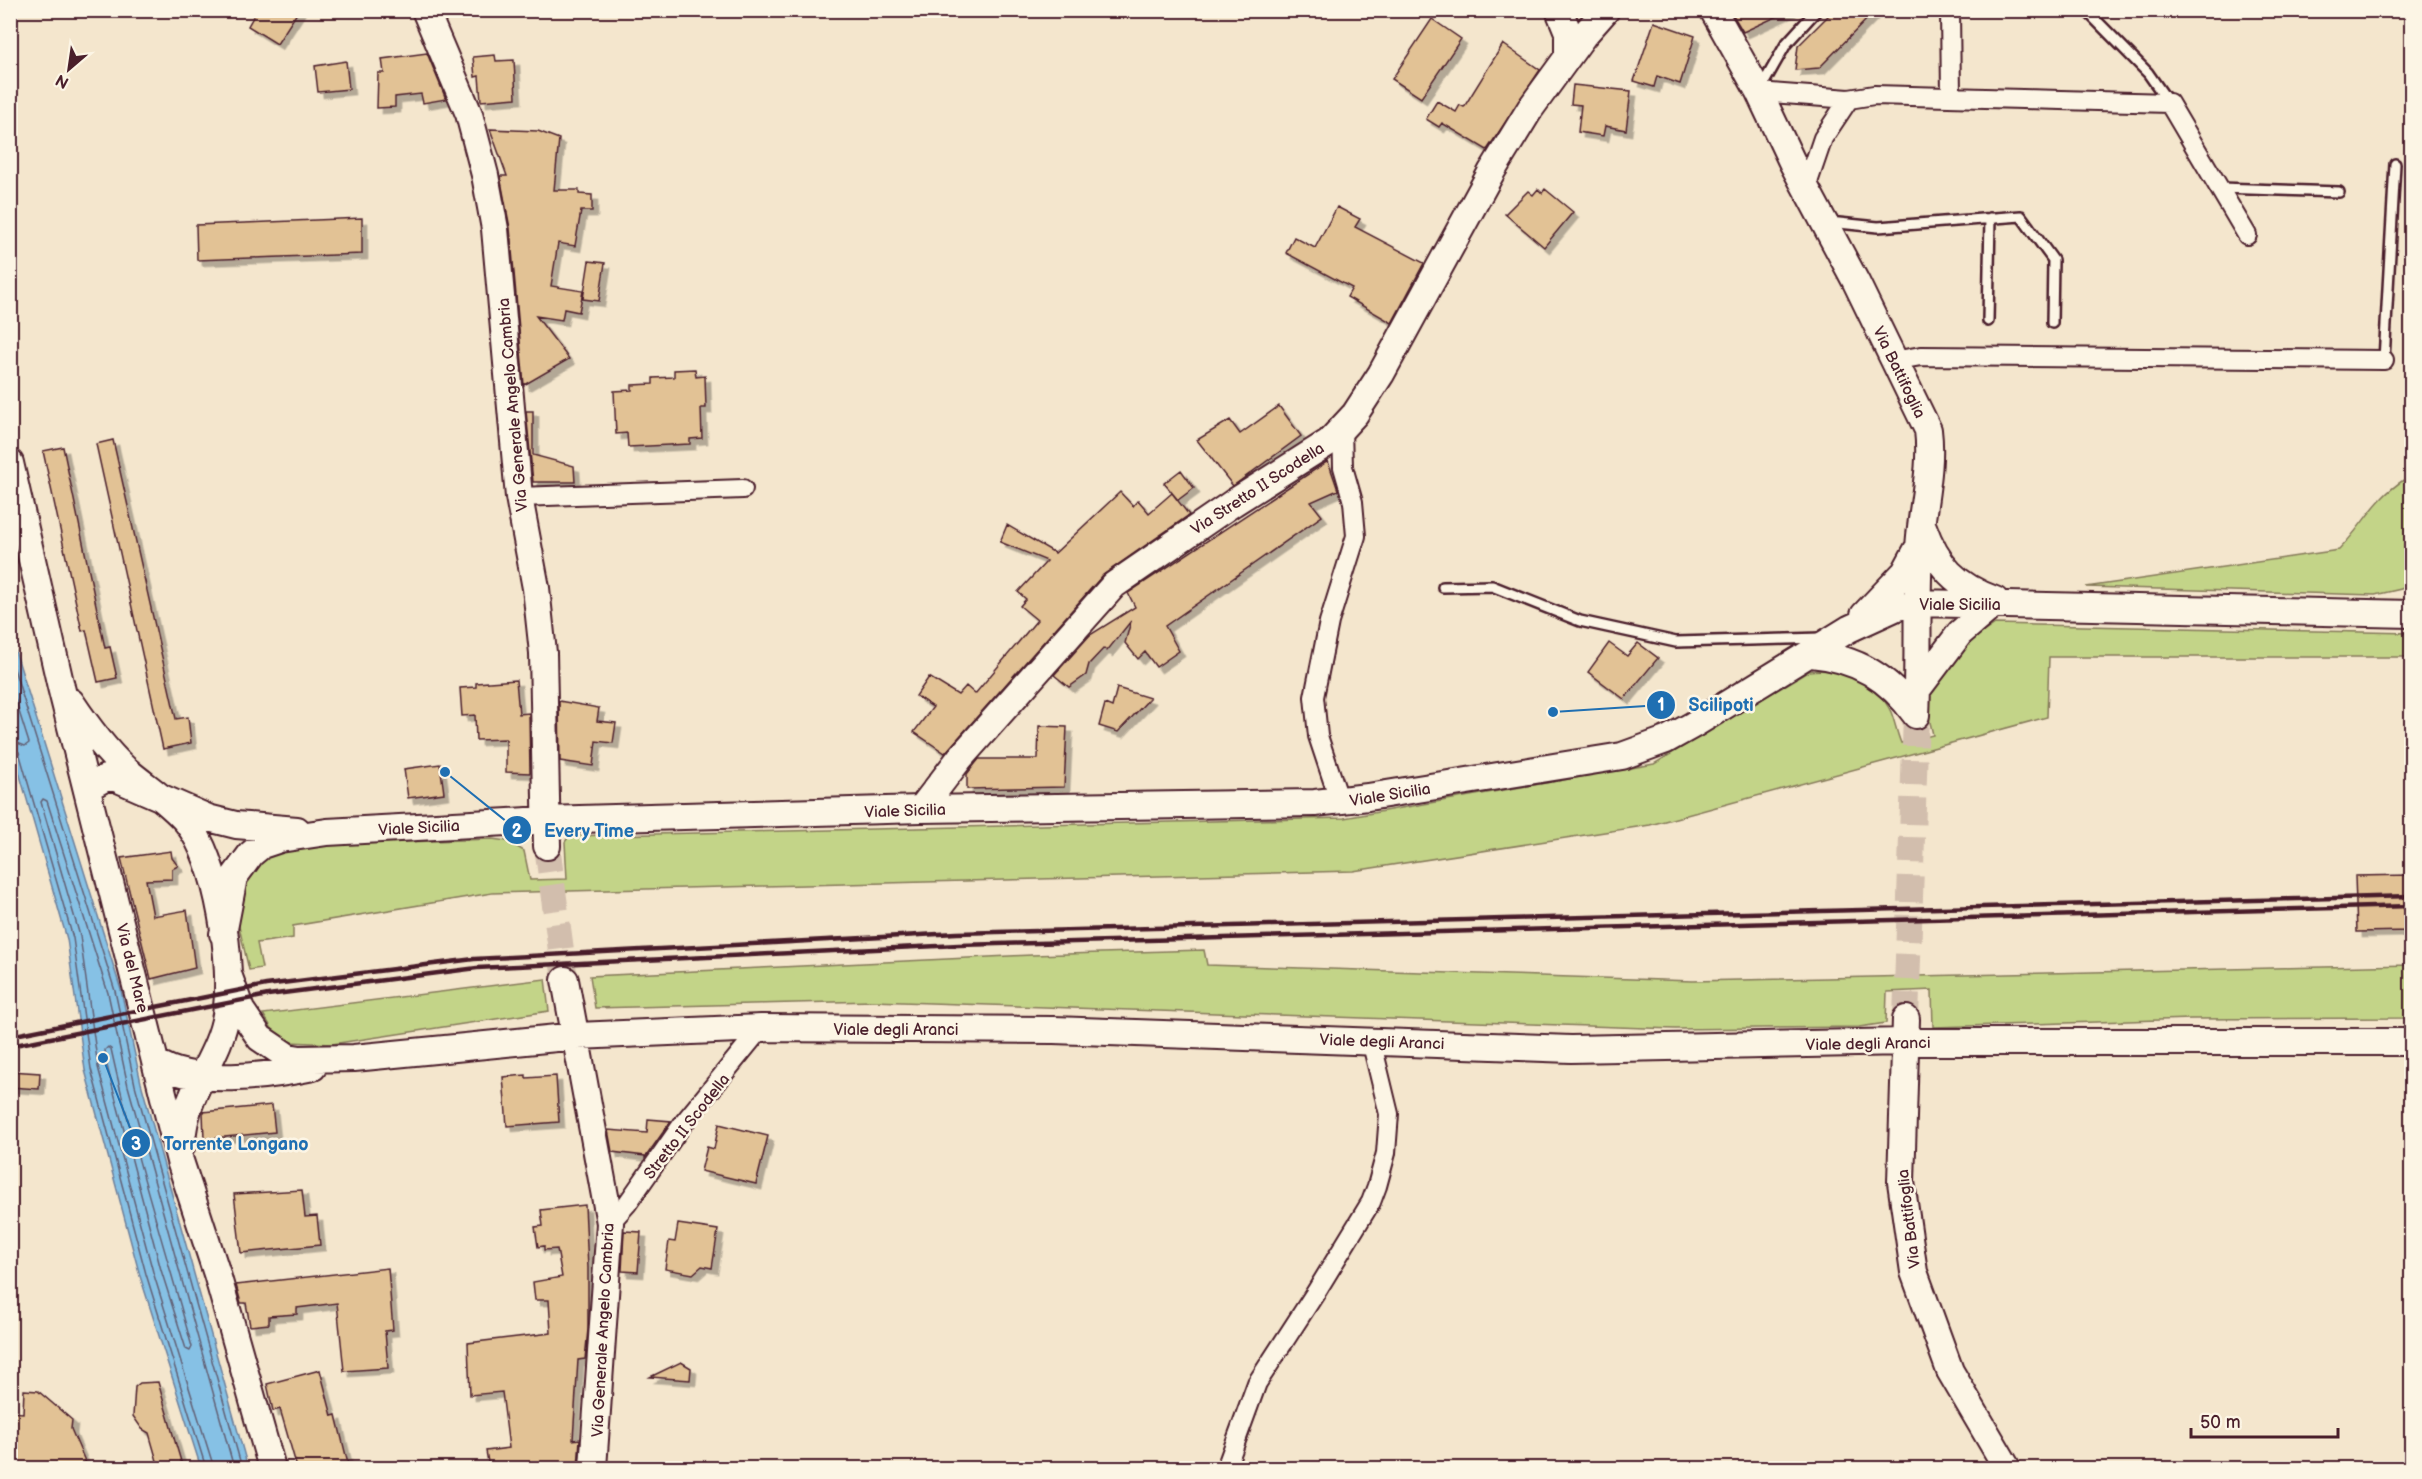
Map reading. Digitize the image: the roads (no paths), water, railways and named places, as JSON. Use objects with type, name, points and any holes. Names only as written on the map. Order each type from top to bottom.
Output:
[{"type":"street","name":"Via Generale Angelo Cambria","points":[[425,10],[469,114],[485,175],[503,302],[519,497],[536,588],[541,635],[547,846]]},
{"type":"street","points":[[1559,10],[1568,32],[1568,55]]},
{"type":"street","name":"Via Stretto II Scodella","points":[[921,809],[960,758],[1114,585],[1224,509],[1329,442],[1342,428],[1381,374],[1492,171],[1530,109],[1568,55],[1606,10]]},
{"type":"street","name":"Via Battifoglia","points":[[1713,10],[1759,92],[1928,430],[1930,448],[1917,603],[1917,702]]},
{"type":"street","points":[[1950,10],[1951,96]]},
{"type":"street","points":[[1759,92],[1849,99],[1874,95],[2169,103],[2247,236]]},
{"type":"street","points":[[1806,188],[1823,138],[1849,99]]},
{"type":"street","points":[[1893,361],[1921,356],[2384,360]]},
{"type":"street","points":[[1340,802],[1318,736],[1314,697],[1329,622],[1356,536],[1353,502],[1343,467],[1342,428]]},
{"type":"street","name":"Via del Mare","points":[[10,463],[61,687],[180,1161],[217,1274],[272,1468]]},
{"type":"street","points":[[519,497],[743,489]]},
{"type":"street","points":[[1811,654],[1832,656],[1872,671],[1904,698],[1917,702],[1960,633],[2000,604],[1980,594],[1947,571],[1921,535]]},
{"type":"street","points":[[1842,633],[1905,572],[1921,535]]},
{"type":"street","name":"Viale Sicilia","points":[[327,832],[545,820],[921,809],[1340,802],[1623,756],[1666,740],[1811,654],[1842,633],[1897,607],[1917,603],[2412,614]]},
{"type":"street","points":[[61,687],[106,749],[166,801],[187,822],[202,845],[210,868],[229,977],[241,1010],[260,1038],[272,1049],[288,1057],[300,1059],[354,1058]]},
{"type":"street","points":[[87,788],[105,778],[116,778],[166,801],[236,825],[327,832]]},
{"type":"street","points":[[223,933],[234,877],[250,854],[280,839],[327,832]]},
{"type":"street","points":[[180,1161],[186,1113],[222,1032],[229,977]]},
{"type":"street","name":"Via Generale Angelo Cambria","points":[[565,980],[610,1223],[593,1468]]},
{"type":"street","name":"Viale degli Aranci","points":[[354,1058],[577,1036],[761,1028],[1054,1030],[1571,1049],[1906,1031],[2412,1041]]},
{"type":"street","name":"Stretto II Scodella","points":[[610,1223],[627,1204],[682,1125],[761,1028]]},
{"type":"street","name":"Via Battifoglia","points":[[1906,1031],[1901,1182],[1914,1272],[1950,1371],[2007,1468]]},
{"type":"street","points":[[1226,1468],[1257,1383],[1317,1292],[1371,1202],[1377,1186],[1386,1153],[1389,1113],[1371,1040]]},
{"type":"street","points":[[156,1062],[173,1072],[203,1076],[300,1070],[354,1058]]},
{"type":"lane","points":[[1759,92],[1786,44],[1817,10]]},
{"type":"lane","points":[[2086,10],[2148,73],[2169,103]]},
{"type":"lane","points":[[2384,360],[2395,164]]},
{"type":"lane","points":[[2220,188],[2339,192]]},
{"type":"lane","points":[[1824,222],[1878,227],[2021,216],[2053,260],[2052,323]]},
{"type":"lane","points":[[1988,321],[1990,218]]},
{"type":"lane","points":[[1443,587],[1492,586],[1580,621],[1676,642],[1842,633]]},
{"type":"water","points":[[10,634],[121,990],[141,1083],[248,1468],[201,1468],[140,1276],[85,1070],[67,939],[11,744]]},
{"type":"tunnel","points":[[1906,1019],[1916,715]]},
{"type":"tunnel","points":[[547,846],[565,980]]},
{"type":"railway","points":[[10,1036],[266,985],[474,959],[957,933],[2412,896]]},
{"type":"railway","points":[[10,1046],[268,995],[477,968],[959,945],[2412,906]]},
{"type":"place","name":"Scilipoti","points":[[1553,712]]},
{"type":"place","name":"Every Time","points":[[445,772]]},
{"type":"place","name":"Torrente Longano","points":[[103,1058]]}]
